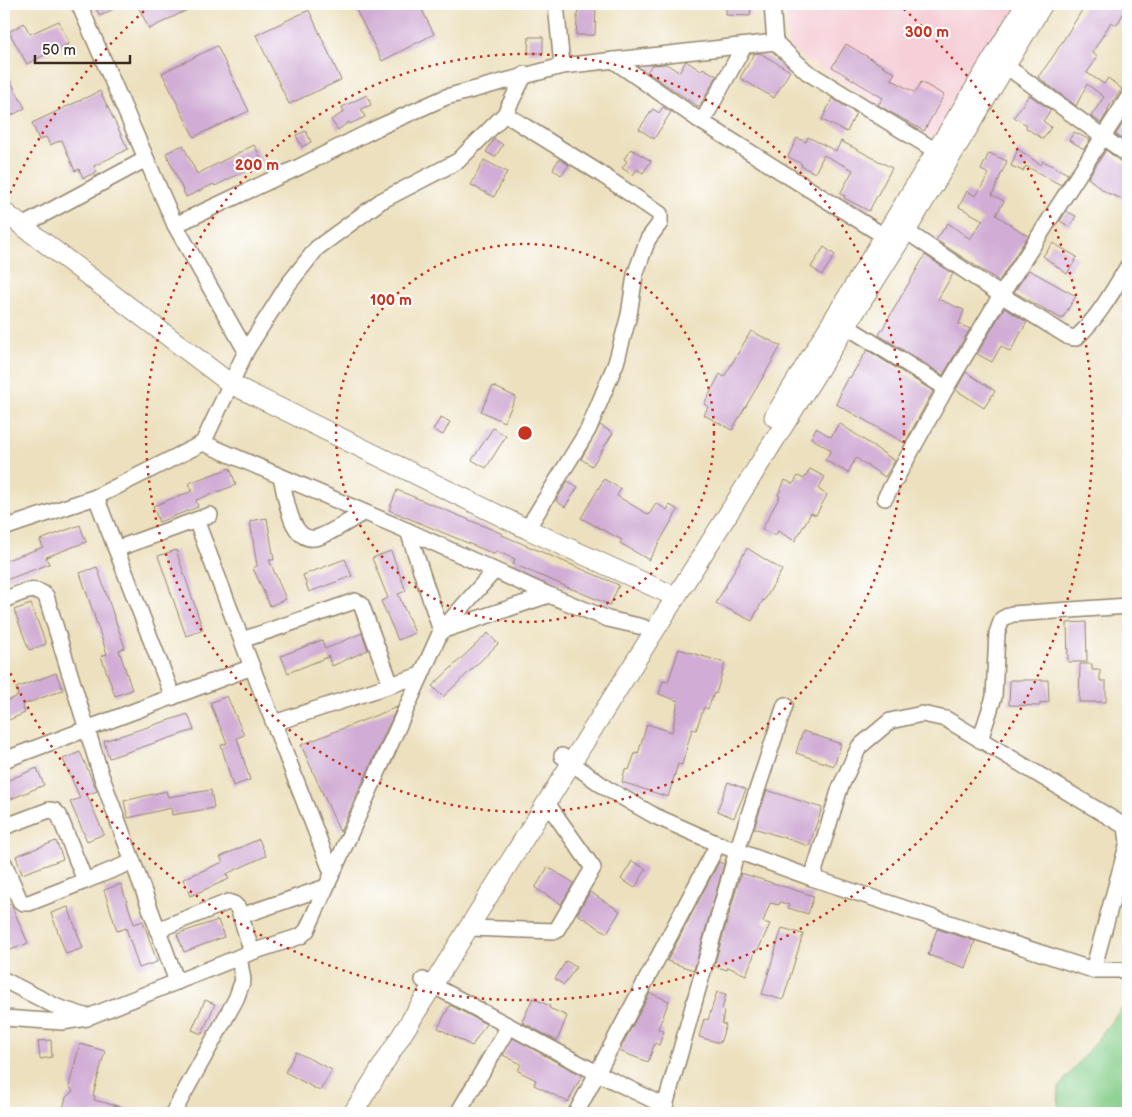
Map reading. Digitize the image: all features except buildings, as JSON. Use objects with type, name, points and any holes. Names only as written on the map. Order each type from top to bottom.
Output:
[{"type":"main road","points":[[354,1113],[428,982],[469,928],[547,803],[567,759],[643,627],[670,595],[884,236],[1026,4]]},
{"type":"main road","points":[[339,1113],[428,982],[670,595],[846,326],[906,231],[1043,4]]},
{"type":"main road","points":[[4,212],[231,384],[527,529],[670,595]]},
{"type":"street","points":[[79,4],[175,225],[246,351]]},
{"type":"street","points":[[556,4],[562,66]]},
{"type":"street","points":[[772,4],[775,42],[807,72],[936,151]]},
{"type":"street","points":[[175,225],[446,97],[525,74],[562,66],[775,42]]},
{"type":"street","points":[[702,122],[744,46]]},
{"type":"street","points":[[613,60],[702,122],[884,236]]},
{"type":"street","points":[[1006,66],[1128,155]]},
{"type":"street","points":[[4,528],[96,497],[203,443],[246,351],[286,286],[317,248],[381,201],[458,161],[505,114],[525,74]]},
{"type":"street","points":[[885,498],[946,388],[1001,295],[1128,98]]},
{"type":"street","points":[[505,114],[598,172],[660,214],[661,218],[660,223],[648,239],[635,275],[629,315],[616,363],[591,421],[527,529]]},
{"type":"street","points":[[22,226],[146,159]]},
{"type":"street","points":[[906,231],[1001,295],[1069,337],[1076,338],[1092,320],[1128,266]]},
{"type":"street","points":[[846,326],[946,388]]},
{"type":"street","points":[[203,443],[408,531],[549,595],[608,619],[643,627]]},
{"type":"street","points":[[281,477],[293,523],[299,533],[308,538],[319,537],[363,513]]},
{"type":"street","points":[[96,497],[173,697]]},
{"type":"street","points":[[116,549],[203,517],[242,640],[274,723],[329,880]]},
{"type":"street","points":[[408,531],[441,631]]},
{"type":"street","points":[[4,1018],[62,1022],[88,1017],[245,955],[301,936],[306,930],[329,880],[441,631],[494,571]]},
{"type":"street","points":[[4,600],[33,589],[40,591],[46,596],[86,729],[132,862],[177,982]]},
{"type":"street","points":[[441,631],[549,595]]},
{"type":"street","points":[[242,640],[358,602],[361,604],[391,684]]},
{"type":"street","points":[[980,740],[994,697],[997,633],[1002,619],[1012,614],[1128,606]]},
{"type":"street","points":[[4,760],[252,667]]},
{"type":"street","points":[[274,723],[421,675]]},
{"type":"street","points":[[428,982],[664,1110],[737,851],[784,705]]},
{"type":"street","points":[[812,878],[840,788],[858,747],[890,721],[922,714],[946,719],[1127,827],[1128,842],[1093,970]]},
{"type":"street","points":[[567,759],[606,788],[647,811],[718,844],[812,878],[1093,970],[1128,970]]},
{"type":"street","points":[[469,928],[556,931],[593,868],[547,803]]},
{"type":"street","points":[[4,827],[49,810],[55,811],[59,816],[86,881]]},
{"type":"street","points":[[576,1113],[718,844]]},
{"type":"street","points":[[4,864],[20,901],[29,903],[132,862]]},
{"type":"street","points":[[241,916],[329,880]]},
{"type":"street","points":[[158,930],[228,902],[234,904],[241,916],[245,955],[243,980],[236,998],[174,1113]]},
{"type":"street","points":[[4,980],[57,1006],[88,1017]]},
{"type":"street","points":[[458,1113],[509,1026]]},
{"type":"shaded area","points":[[786,4],[1019,4],[934,140],[789,49]]},
{"type":"green space","points":[[1128,1001],[1128,1113],[1058,1113],[1059,1087]]}]
